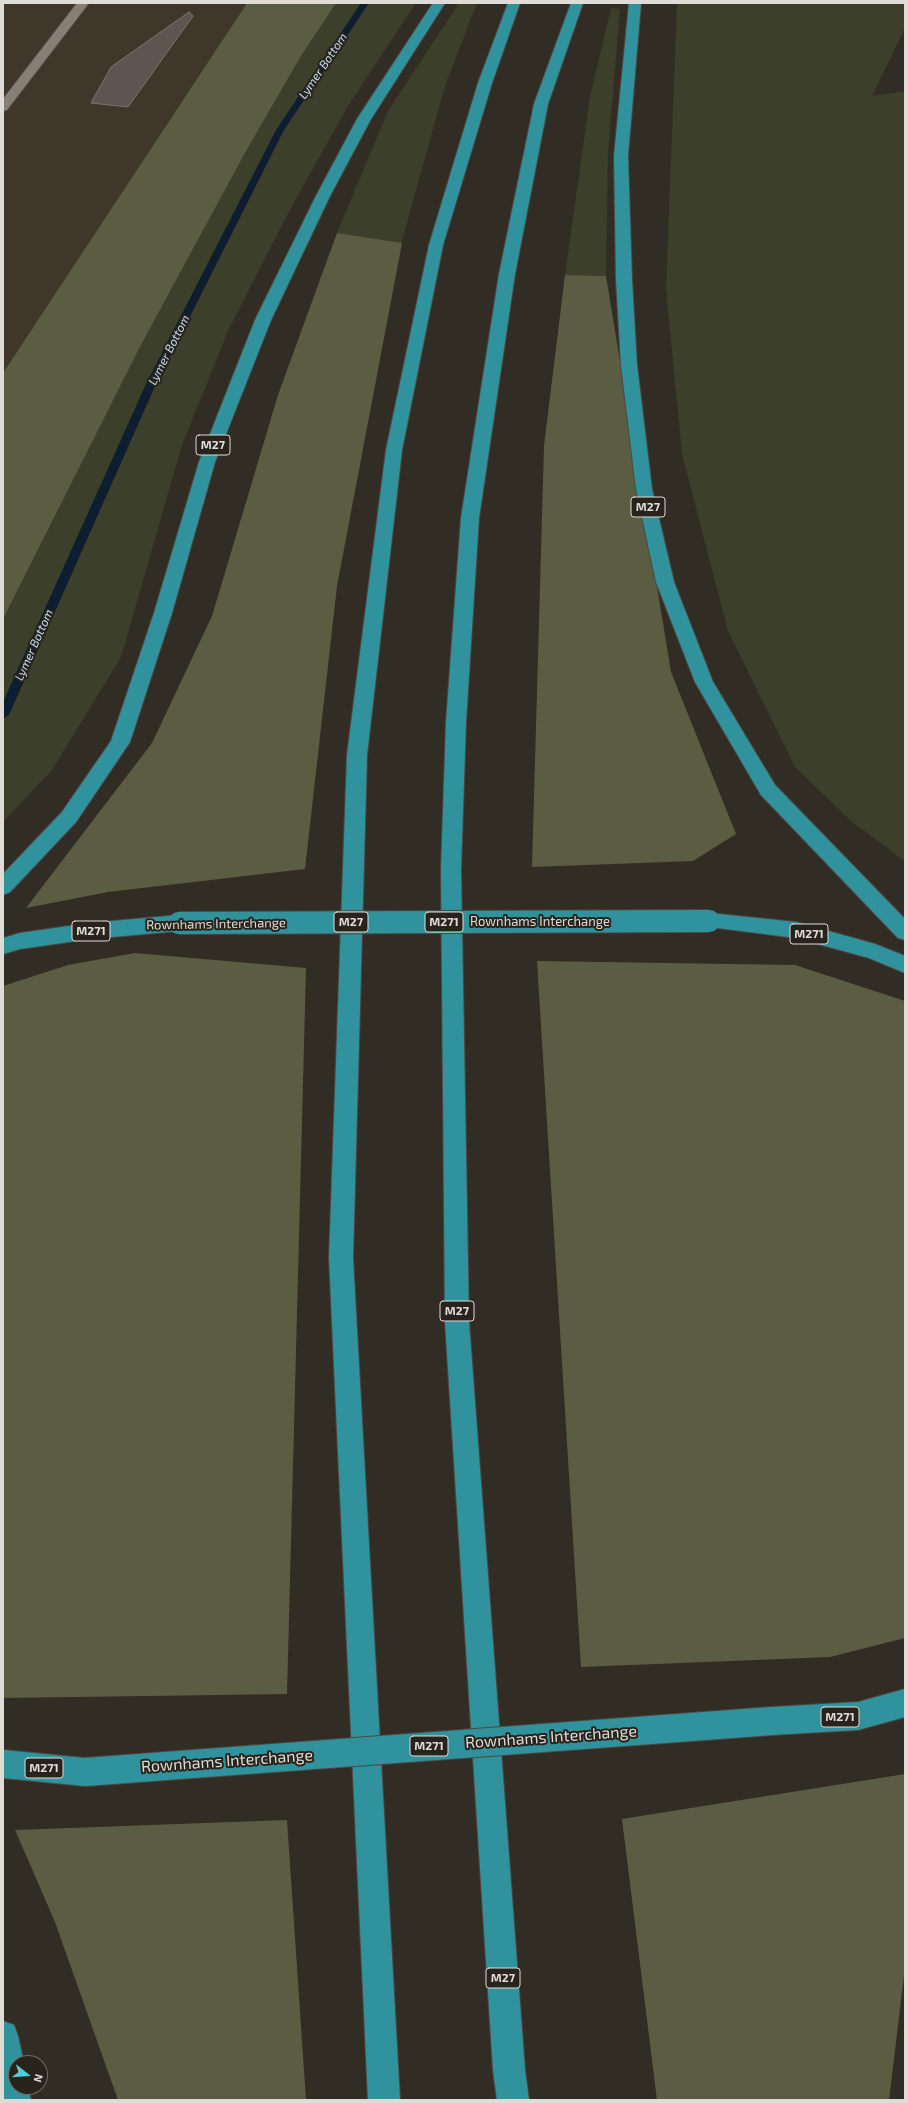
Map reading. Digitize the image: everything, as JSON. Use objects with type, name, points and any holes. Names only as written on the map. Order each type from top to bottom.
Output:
[{"type":"highway","name":"M27","points":[[3,887],[69,817],[120,742],[164,613],[207,462],[263,320],[323,196],[364,119],[439,3]]},
{"type":"highway","name":"M27","points":[[384,2100],[341,1258],[357,754],[394,450],[434,253],[485,83],[514,3]]},
{"type":"highway","name":"M27","points":[[513,2100],[508,2062],[457,1322],[451,869],[456,722],[470,518],[507,274],[541,104],[577,3]]},
{"type":"highway","name":"M27","points":[[635,3],[621,156],[624,280],[629,366],[644,489],[665,582],[704,682],[768,790],[905,932]]},
{"type":"highway","name":"Rownhams Interchange","points":[[3,946],[20,941],[90,931],[179,923],[709,921],[796,930],[875,952],[905,965]]},
{"type":"highway","name":"Rownhams Interchange","points":[[3,1764],[85,1772],[772,1721],[858,1716],[905,1703]]},
{"type":"highway","points":[[3,2036],[16,2100]]},
{"type":"lane","points":[[3,106],[83,3]]},
{"type":"shaded area","points":[[3,3],[247,3],[3,373]]},
{"type":"green space","points":[[247,3],[336,3],[301,56],[245,153],[141,345],[3,619],[3,373]]},
{"type":"green space","points":[[336,3],[416,3],[348,106],[288,213],[228,331],[182,445],[121,657],[52,770],[3,822],[3,619],[141,345],[245,153],[301,56]]},
{"type":"green space","points":[[459,3],[477,3],[445,86],[401,244],[337,233],[388,111]]},
{"type":"green space","points":[[677,3],[905,3],[905,28],[872,96],[905,91],[905,861],[852,822],[795,767],[728,631],[682,454],[666,289]]},
{"type":"green space","points":[[611,8],[620,9],[608,153],[606,276],[565,275],[590,97]]},
{"type":"green space","points":[[337,233],[402,243],[337,586],[305,869],[108,892],[26,908],[152,743],[212,616],[278,395]]},
{"type":"green space","points":[[565,275],[606,276],[671,672],[736,834],[693,861],[532,867],[544,446]]},
{"type":"green space","points":[[135,953],[306,968],[287,1694],[3,1698],[3,986],[68,965]]},
{"type":"green space","points":[[537,961],[795,965],[905,1001],[905,1638],[830,1657],[581,1667]]},
{"type":"green space","points":[[905,1774],[905,1967],[889,2100],[657,2100],[622,1819]]},
{"type":"green space","points":[[287,1820],[306,2100],[118,2100],[55,1922],[15,1830]]},
{"type":"building","points":[[189,12],[193,16],[128,107],[91,103],[111,67]]},
{"type":"waterway","name":"Lymer Bottom","points":[[3,715],[151,384],[280,130],[365,3]]}]
